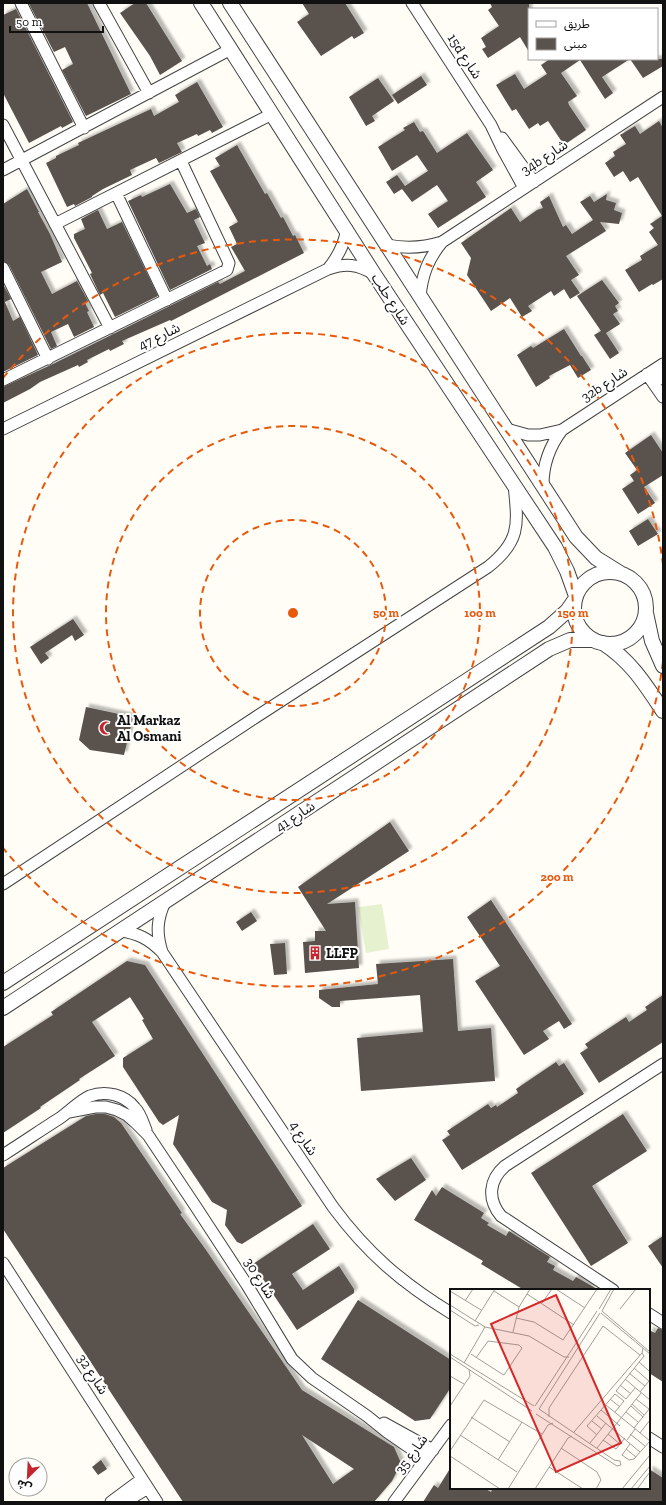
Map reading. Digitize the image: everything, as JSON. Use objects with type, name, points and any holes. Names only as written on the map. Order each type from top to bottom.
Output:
[{"type":"street","points":[[21,3],[84,128]]},
{"type":"street","points":[[99,3],[149,93]]},
{"type":"street","name":"شارع حلب","points":[[201,3],[347,229],[374,274],[514,484],[558,553],[567,571],[575,598]]},
{"type":"street","name":"شارع حلب","points":[[230,3],[576,537],[596,558],[620,573]]},
{"type":"street","name":"15d شارع","points":[[412,3],[491,125],[508,144],[529,185]]},
{"type":"street","points":[[3,170],[231,49]]},
{"type":"street","name":"34b شارع","points":[[387,245],[400,248],[415,248],[442,242],[663,97]]},
{"type":"street","points":[[55,224],[272,114]]},
{"type":"street","points":[[3,125],[110,328]]},
{"type":"street","points":[[3,380],[224,272],[229,267],[229,263],[181,161]]},
{"type":"street","points":[[116,193],[167,300]]},
{"type":"street","name":"شارع 47","points":[[328,269],[335,261],[340,251],[347,229]]},
{"type":"street","name":"34b شارع","points":[[420,297],[426,267],[442,242]]},
{"type":"street","name":"شارع 47","points":[[3,429],[328,269],[352,265],[364,268],[374,274]]},
{"type":"street","points":[[3,268],[48,359]]},
{"type":"street","points":[[660,366],[663,379]]},
{"type":"street","name":"32b شارع","points":[[542,485],[545,462],[549,451],[554,440],[562,430],[660,366]]},
{"type":"street","points":[[647,374],[663,397]]},
{"type":"street","name":"32b شارع","points":[[506,429],[534,435],[562,430]]},
{"type":"street","points":[[3,884],[256,717],[493,564],[501,557],[511,543],[516,528],[514,484]]},
{"type":"street","points":[[663,666],[652,641],[644,597],[637,584],[620,573],[606,572],[593,576],[583,584],[575,598],[574,610],[580,627],[598,641],[621,655],[636,671],[663,711]]},
{"type":"street","name":"شارع 41","points":[[3,984],[549,627],[568,611],[575,598]]},
{"type":"street","points":[[598,641],[618,643],[631,637],[638,630],[646,612]]},
{"type":"street","name":"شارع 41","points":[[3,1008],[549,649],[570,640],[598,641]]},
{"type":"street","name":"شارع 4","points":[[162,952],[158,940],[157,926],[165,902]]},
{"type":"street","name":"شارع 4","points":[[120,931],[132,932],[144,937],[162,952],[342,1220],[366,1248],[396,1275],[428,1299],[450,1312]]},
{"type":"street","points":[[611,1289],[501,1216],[493,1204],[491,1197],[493,1182],[505,1166],[663,1064]]},
{"type":"street","name":"شارع 30","points":[[3,1155],[69,1112],[90,1096],[110,1094],[119,1096],[128,1101],[135,1107],[148,1134],[233,1264],[292,1359],[312,1378],[426,1459]]},
{"type":"street","name":"شارع 32","points":[[3,1263],[157,1502]]},
{"type":"street","points":[[650,1315],[663,1323]]},
{"type":"street","name":"شارع 30","points":[[367,1416],[391,1426],[433,1450]]},
{"type":"street","name":"شارع 35","points":[[394,1502],[450,1425]]},
{"type":"street","points":[[650,1439],[663,1448]]},
{"type":"street","points":[[111,1502],[145,1484]]},
{"type":"street","points":[[126,1502],[145,1484]]},
{"type":"green space","points":[[382,904],[389,949],[366,953],[358,907]]},
{"type":"building","points":[[87,3],[131,94],[86,116],[62,70],[73,64],[65,47],[54,52],[29,4]]},
{"type":"building","points":[[135,3],[146,3],[182,61],[160,75],[150,56],[120,13]]},
{"type":"building","points":[[302,3],[345,3],[364,33],[354,39],[352,36],[321,56],[297,22],[309,14]]},
{"type":"building","points":[[490,3],[529,3],[528,50],[520,37],[488,58],[482,49],[486,47],[481,38],[499,26],[488,10],[492,7]]},
{"type":"building","points":[[16,9],[73,122],[62,128],[61,126],[29,143],[3,93],[3,15]]},
{"type":"building","points":[[663,59],[663,66],[643,78],[631,60]]},
{"type":"building","points":[[548,60],[580,60],[561,73],[577,96],[568,102],[569,105],[586,130],[564,145],[548,121],[540,126],[538,123],[529,129],[516,109],[512,111],[496,85],[515,74],[524,89],[547,74],[541,65]]},
{"type":"building","points":[[580,60],[628,60],[602,77],[613,93],[605,99]]},
{"type":"building","points":[[421,76],[427,85],[398,104],[392,95]]},
{"type":"building","points":[[378,78],[394,101],[372,116],[375,121],[366,126],[349,97]]},
{"type":"building","points":[[197,82],[223,127],[212,133],[210,130],[177,143],[182,152],[159,163],[156,158],[130,170],[132,175],[103,189],[75,206],[74,204],[67,207],[46,163],[56,158],[56,156],[79,145],[78,143],[151,109],[154,116],[179,102],[175,95]]},
{"type":"building","points":[[659,121],[663,128],[663,279],[639,292],[625,270],[642,260],[640,256],[658,245],[649,232],[654,228],[650,224],[662,216],[638,177],[630,182],[623,171],[614,177],[605,163],[615,156],[613,152],[626,144],[620,135],[635,126],[640,134]]},
{"type":"building","points":[[414,122],[420,132],[423,131],[437,153],[467,133],[493,170],[476,182],[486,197],[438,228],[428,214],[448,201],[437,185],[412,202],[402,189],[394,194],[386,182],[397,175],[405,186],[428,171],[417,155],[392,171],[378,147],[405,130],[403,128]]},
{"type":"building","points":[[237,145],[265,194],[267,193],[281,218],[283,217],[293,236],[295,235],[304,253],[171,321],[170,320],[122,341],[124,344],[110,351],[109,349],[87,360],[88,362],[79,367],[78,365],[40,382],[3,403],[3,387],[51,365],[218,282],[220,284],[245,271],[231,247],[237,244],[229,227],[238,222],[210,171],[220,166],[215,158]]},
{"type":"building","points":[[170,184],[187,213],[196,209],[200,217],[194,220],[205,243],[197,246],[207,266],[210,264],[212,269],[170,290],[128,201],[141,195],[142,197]]},
{"type":"building","points":[[27,189],[50,234],[62,262],[41,272],[52,294],[77,281],[88,301],[85,303],[89,311],[87,312],[94,327],[74,337],[68,324],[51,332],[57,346],[51,349],[9,265],[3,261],[3,204]]},
{"type":"building","points":[[607,194],[606,200],[616,203],[614,210],[622,213],[619,224],[600,222],[606,231],[566,256],[579,275],[571,280],[580,293],[570,299],[564,289],[554,296],[551,291],[528,306],[532,311],[522,317],[510,298],[491,311],[467,275],[471,258],[461,243],[511,208],[520,222],[537,210],[543,208],[540,202],[549,196],[563,227],[566,225],[572,234],[593,220],[580,202],[590,196],[594,202]]},
{"type":"building","points":[[98,210],[107,229],[122,222],[158,296],[115,317],[103,293],[100,295],[90,274],[92,273],[74,238],[74,234],[85,229],[81,219]]},
{"type":"building","points":[[602,280],[619,303],[615,306],[618,311],[613,314],[620,324],[606,333],[619,353],[610,359],[594,335],[601,331],[577,296]]},
{"type":"building","points":[[3,284],[11,299],[5,302],[13,321],[20,317],[38,355],[3,372]]},
{"type":"building","points":[[564,329],[591,370],[578,378],[570,365],[549,376],[550,378],[536,387],[517,355],[531,346],[533,348]]},
{"type":"building","points":[[651,435],[663,453],[663,475],[644,487],[655,503],[638,514],[622,489],[634,481],[630,475],[637,470],[625,453]]},
{"type":"building","points":[[648,519],[658,534],[638,546],[629,531]]},
{"type":"building","points":[[73,619],[84,635],[75,641],[72,635],[45,653],[49,658],[41,664],[30,647]]},
{"type":"building","name":"Al Markaz Al Osmani","points":[[86,707],[133,717],[124,755],[90,750],[79,740]]},
{"type":"building","points":[[390,822],[409,851],[327,904],[355,902],[359,968],[305,973],[303,942],[315,941],[315,931],[326,931],[298,887]]},
{"type":"building","points":[[491,900],[572,1024],[564,1029],[559,1021],[543,1031],[549,1039],[524,1055],[475,981],[500,966],[467,917]]},
{"type":"building","points":[[251,912],[257,921],[242,931],[236,922]]},
{"type":"building","points":[[285,943],[287,974],[274,975],[270,944]]},
{"type":"building","points":[[453,959],[458,1031],[491,1028],[495,1081],[361,1091],[357,1038],[423,1032],[420,995],[340,1001],[340,1007],[332,1007],[319,998],[319,990],[378,984],[376,964]]},
{"type":"building","points":[[127,961],[145,965],[302,1206],[242,1244],[237,1242],[225,1225],[227,1210],[212,1202],[173,1144],[179,1115],[163,1125],[159,1122],[123,1067],[123,1058],[153,1039],[142,1020],[144,1019],[130,997],[92,1022],[115,1056],[79,1079],[80,1080],[40,1107],[41,1108],[3,1133],[3,1047],[53,1015],[51,1012]]},
{"type":"building","points":[[663,995],[663,1042],[599,1083],[580,1053],[588,1048],[585,1044],[626,1017],[629,1022],[647,1010],[645,1007]]},
{"type":"building","points":[[556,1062],[559,1066],[564,1063],[584,1094],[462,1170],[442,1140],[450,1135],[447,1131],[488,1104],[491,1108],[496,1105],[497,1107],[518,1093],[516,1089]]},
{"type":"building","points":[[105,1114],[114,1117],[121,1123],[182,1213],[180,1214],[302,1390],[394,1447],[401,1463],[392,1481],[374,1502],[183,1502],[3,1229],[3,1168],[86,1116]],"holes":[[[302,1435],[354,1469],[333,1484]]]},
{"type":"building","points":[[623,1114],[647,1151],[592,1186],[628,1243],[591,1266],[531,1173]]},
{"type":"building","points":[[411,1158],[426,1180],[395,1201],[376,1179]]},
{"type":"building","points":[[442,1187],[484,1213],[481,1218],[489,1223],[487,1225],[506,1236],[509,1231],[550,1257],[547,1262],[555,1266],[553,1270],[573,1281],[576,1277],[597,1289],[522,1289],[481,1264],[483,1261],[414,1220],[432,1190],[436,1196]]},
{"type":"building","points":[[313,1224],[330,1249],[292,1274],[303,1290],[339,1266],[354,1289],[354,1293],[297,1330],[253,1264]]},
{"type":"building","points":[[663,1236],[663,1268],[648,1246]]},
{"type":"building","points":[[358,1300],[450,1359],[450,1389],[430,1419],[415,1421],[321,1359]]},
{"type":"building","points":[[658,1328],[663,1330],[663,1382],[650,1374],[650,1330],[655,1333]]},
{"type":"building","points":[[101,1460],[107,1469],[98,1475],[92,1467]]},
{"type":"building","points":[[450,1469],[450,1489],[486,1489],[491,1492],[492,1489],[650,1489],[650,1470],[663,1478],[663,1502],[423,1502],[434,1485],[438,1488]]},
{"type":"place","name":"Al Markaz Al Osmani","points":[[106,728]]},
{"type":"place","name":"LLFP","points":[[315,953]]}]
